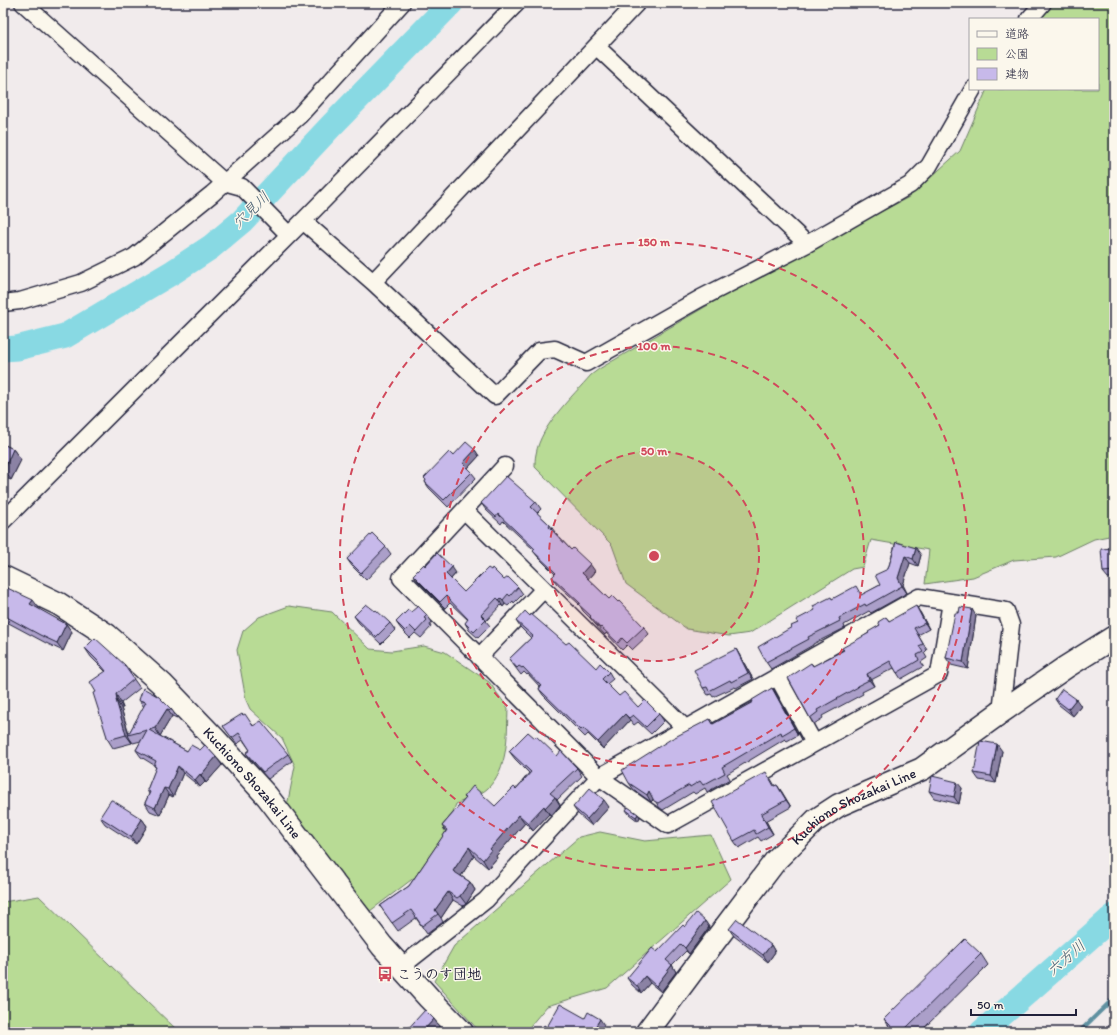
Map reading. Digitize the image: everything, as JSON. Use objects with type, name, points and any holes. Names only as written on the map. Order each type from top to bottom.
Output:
[{"type":"main road","name":"Kuchiono Shozakai Line","points":[[3,577],[59,604],[107,635],[162,684],[267,796],[382,946],[462,1032]]},
{"type":"main road","name":"Kuchiono Shozakai Line","points":[[647,1032],[776,860],[816,820],[839,805],[922,769],[1066,667],[1114,637]]},
{"type":"street","points":[[23,3],[224,182],[242,187],[289,235]]},
{"type":"street","points":[[3,303],[20,300],[81,283],[134,258],[212,194],[299,116],[402,3]]},
{"type":"street","points":[[3,521],[303,221],[517,3]]},
{"type":"street","points":[[373,282],[637,3]]},
{"type":"street","points":[[1030,18],[1043,3]]},
{"type":"street","points":[[597,47],[808,244]]},
{"type":"street","points":[[303,221],[373,282],[495,396],[539,351],[555,349],[586,363],[701,298],[808,244],[910,186],[929,166],[972,90]]},
{"type":"street","points":[[505,466],[401,578],[599,777],[668,825],[939,674],[951,602]]},
{"type":"street","points":[[464,510],[685,728]]},
{"type":"street","points":[[479,657],[544,589]]},
{"type":"street","points":[[401,967],[486,900],[599,777],[919,596],[1006,611],[1011,624],[1001,712]]},
{"type":"street","points":[[777,676],[814,743]]},
{"type":"green space","points":[[1053,3],[1114,3],[1114,535],[1094,539],[1056,557],[1014,560],[973,577],[925,584],[929,550],[871,540],[863,567],[852,569],[750,633],[729,636],[687,629],[626,584],[612,545],[535,467],[536,454],[544,433],[558,412],[591,375],[599,369],[756,277],[909,197],[960,151],[987,90],[1099,90],[1099,18],[1040,18]]},
{"type":"green space","points":[[289,606],[332,612],[370,649],[392,651],[424,646],[445,652],[489,682],[508,708],[507,740],[505,751],[503,761],[494,781],[484,791],[456,804],[437,854],[423,871],[370,911],[287,806],[295,766],[282,738],[250,709],[246,700],[237,650],[243,631],[259,617]]},
{"type":"green space","points":[[600,832],[645,841],[711,835],[731,879],[607,988],[547,1006],[525,1032],[480,1032],[434,981],[454,946],[579,837]]},
{"type":"green space","points":[[39,896],[179,1032],[3,1032],[3,902]]},
{"type":"building","points":[[466,442],[475,450],[463,463],[472,472],[444,500],[425,482],[426,480],[424,478],[449,452],[453,456]]},
{"type":"building","points":[[3,444],[13,449],[4,470],[3,470]]},
{"type":"building","points":[[506,476],[536,502],[531,507],[550,525],[549,527],[571,550],[573,548],[590,564],[582,573],[609,599],[612,596],[618,602],[619,601],[644,627],[627,643],[622,638],[618,643],[601,627],[600,628],[590,617],[591,616],[578,604],[580,603],[552,577],[556,573],[533,551],[535,549],[498,514],[496,517],[481,503]]},
{"type":"building","points":[[372,533],[386,547],[361,573],[347,559]]},
{"type":"building","points":[[896,542],[916,548],[913,559],[905,556],[898,578],[902,586],[866,606],[865,604],[839,618],[840,621],[808,637],[809,639],[766,662],[758,647],[798,623],[796,620],[815,610],[813,606],[831,597],[832,599],[856,586],[861,595],[880,585],[875,575],[888,569]]},
{"type":"building","points":[[1114,548],[1114,571],[1103,572],[1101,549]]},
{"type":"building","points":[[437,553],[452,567],[446,574],[464,592],[488,568],[491,570],[492,568],[504,580],[508,577],[518,587],[510,596],[508,594],[503,600],[501,598],[499,600],[497,598],[481,615],[486,620],[474,632],[465,623],[468,619],[446,596],[440,602],[413,575],[424,564],[425,566]]},
{"type":"building","points":[[3,586],[33,600],[30,604],[66,624],[57,643],[3,615]]},
{"type":"building","points":[[366,604],[375,611],[376,610],[390,623],[376,637],[354,616]]},
{"type":"building","points":[[418,606],[427,615],[424,618],[427,620],[416,632],[410,626],[405,631],[396,622],[408,610],[411,612]]},
{"type":"building","points":[[916,606],[925,623],[914,628],[923,644],[919,646],[923,652],[917,655],[919,660],[897,673],[890,661],[867,674],[869,680],[817,710],[818,712],[810,718],[788,678],[811,663],[813,666],[844,650],[842,648],[869,633],[868,632],[880,625],[878,622],[886,617],[889,621]]},
{"type":"building","points":[[960,607],[972,609],[963,662],[946,658],[955,613],[959,613]]},
{"type":"building","points":[[525,611],[530,616],[531,614],[566,644],[569,642],[596,668],[600,663],[609,672],[602,679],[619,696],[624,692],[638,707],[645,700],[659,714],[646,727],[633,715],[629,718],[625,714],[598,742],[583,728],[581,730],[539,689],[541,686],[523,667],[522,668],[519,666],[517,668],[509,659],[533,636],[516,621]]},
{"type":"building","points":[[95,638],[125,665],[134,679],[116,694],[116,700],[126,735],[108,740],[93,693],[96,692],[90,682],[106,671],[85,648]]},
{"type":"building","points":[[736,649],[748,673],[709,691],[707,687],[703,688],[694,670]]},
{"type":"building","points":[[143,688],[159,697],[172,710],[167,709],[155,728],[149,730],[187,751],[191,745],[200,750],[205,745],[216,757],[195,780],[178,766],[168,789],[164,788],[155,808],[145,803],[150,792],[147,790],[156,767],[154,766],[156,761],[136,750],[147,730],[128,735],[146,702],[139,700]]},
{"type":"building","points":[[772,688],[794,728],[782,735],[781,732],[722,767],[725,773],[703,785],[700,781],[690,787],[689,785],[658,803],[654,801],[649,791],[647,795],[629,783],[622,770],[671,739],[710,719],[713,724],[753,702],[752,700]]},
{"type":"building","points":[[1062,689],[1076,699],[1068,709],[1055,699]]},
{"type":"building","points":[[242,714],[245,714],[253,726],[261,721],[288,754],[263,772],[246,753],[250,750],[239,733],[232,738],[223,726]]},
{"type":"building","points":[[528,732],[535,738],[536,736],[557,756],[561,751],[577,768],[550,793],[555,797],[528,823],[519,815],[490,849],[491,850],[483,860],[469,847],[453,871],[470,882],[460,896],[457,898],[448,892],[435,910],[438,914],[422,926],[411,910],[392,923],[380,906],[409,886],[447,830],[442,826],[466,798],[464,797],[473,786],[495,806],[514,787],[516,789],[531,772],[509,751]]},
{"type":"building","points":[[980,741],[997,744],[991,776],[974,773]]},
{"type":"building","points":[[766,772],[774,786],[777,785],[786,800],[761,814],[768,827],[756,834],[754,830],[734,841],[712,802]]},
{"type":"building","points":[[932,776],[957,782],[954,797],[929,791]]},
{"type":"building","points":[[590,788],[604,800],[587,819],[573,807]]},
{"type":"building","points":[[111,800],[142,819],[131,837],[100,817]]},
{"type":"building","points":[[628,807],[638,814],[636,817],[626,810]]},
{"type":"building","points":[[696,913],[705,921],[685,948],[681,944],[666,960],[672,965],[656,986],[645,976],[637,986],[627,978],[652,948],[657,952],[683,925],[685,927]]},
{"type":"building","points":[[737,919],[771,945],[763,955],[729,929]]},
{"type":"building","points":[[965,939],[981,954],[902,1032],[897,1032],[884,1019]]},
{"type":"building","points":[[560,1004],[585,1018],[588,1012],[600,1019],[592,1032],[540,1032],[544,1025],[547,1027]]},
{"type":"building","points":[[425,1010],[434,1019],[422,1032],[405,1032]]},
{"type":"waterway","name":"穴見川","points":[[3,349],[17,348],[65,336],[173,272],[211,247],[242,221],[331,126],[451,3]]},
{"type":"waterway","name":"六方川","points":[[982,1032],[1114,916]]},
{"type":"waterway","points":[[1079,1032],[1114,998]]},
{"type":"place","name":"こうのす団地","points":[[385,974]]}]
